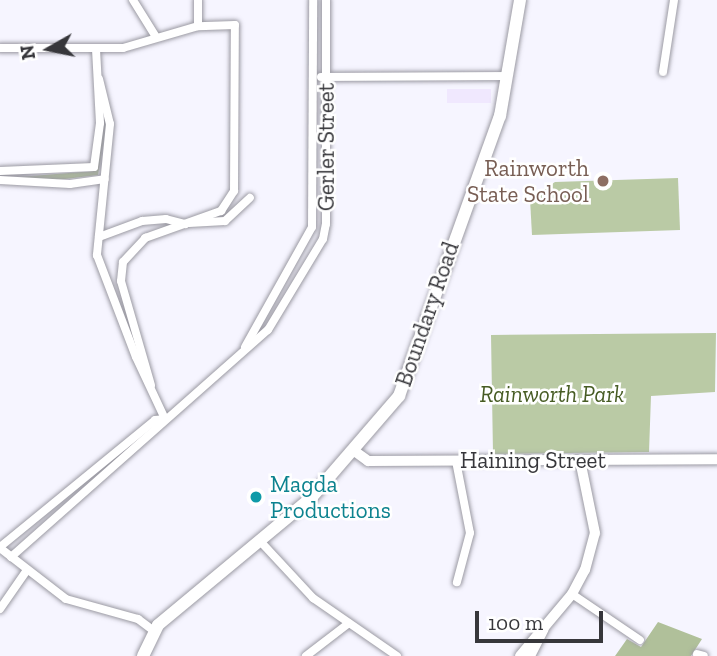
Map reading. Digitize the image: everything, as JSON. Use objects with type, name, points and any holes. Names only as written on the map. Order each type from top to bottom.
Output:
[{"type":"main road","name":"Boundary Road","points":[[143,656],[153,631],[311,498],[394,404],[403,386],[496,126],[520,0]]},
{"type":"street","points":[[134,0],[156,37]]},
{"type":"street","points":[[198,0],[198,26]]},
{"type":"street","name":"Gerler Street","points":[[244,350],[312,227],[313,0]]},
{"type":"street","name":"Gerler Street","points":[[12,557],[161,428],[165,419],[268,330],[325,232],[326,0]]},
{"type":"street","points":[[663,72],[674,0]]},
{"type":"street","points":[[0,48],[128,47],[198,26],[235,25],[235,184],[225,208],[138,242],[120,272],[151,386]]},
{"type":"street","points":[[0,171],[93,168],[100,129],[96,48]]},
{"type":"street","points":[[314,77],[507,76]]},
{"type":"street","points":[[99,79],[110,120],[99,237],[101,267],[165,419]]},
{"type":"street","points":[[0,180],[58,184],[105,179]]},
{"type":"street","points":[[99,237],[142,221],[166,219],[187,224],[225,221],[250,198]]},
{"type":"street","name":"Gerler Street","points":[[0,547],[155,420],[165,419]]},
{"type":"street","name":"Haining Street","points":[[353,450],[368,461],[717,459]]},
{"type":"street","points":[[520,656],[572,594],[585,570],[594,533],[580,460]]},
{"type":"street","points":[[456,461],[470,533],[457,582]]},
{"type":"street","points":[[260,541],[309,594],[397,656]]},
{"type":"street","points":[[0,547],[70,601],[138,619],[153,631]]},
{"type":"street","points":[[0,609],[27,570]]},
{"type":"street","points":[[572,594],[640,640]]},
{"type":"street","points":[[306,656],[349,622]]},
{"type":"street","points":[[530,656],[544,629]]},
{"type":"shaded area","points":[[447,89],[491,89],[491,103],[447,103]]},
{"type":"green space","points":[[100,104],[107,120],[98,175],[57,180],[6,178],[94,171],[99,161]]},
{"type":"green space","points":[[678,178],[680,230],[532,235],[530,199],[555,182]]},
{"type":"green space","name":"Rainworth Park","points":[[716,333],[715,392],[651,396],[649,452],[493,454],[491,335]]},
{"type":"green space","points":[[658,622],[702,639],[691,656],[615,656],[627,639],[641,647]]},
{"type":"place","name":"Rainworth State School","points":[[603,181]]},
{"type":"place","name":"Magda Productions","points":[[256,497]]}]
